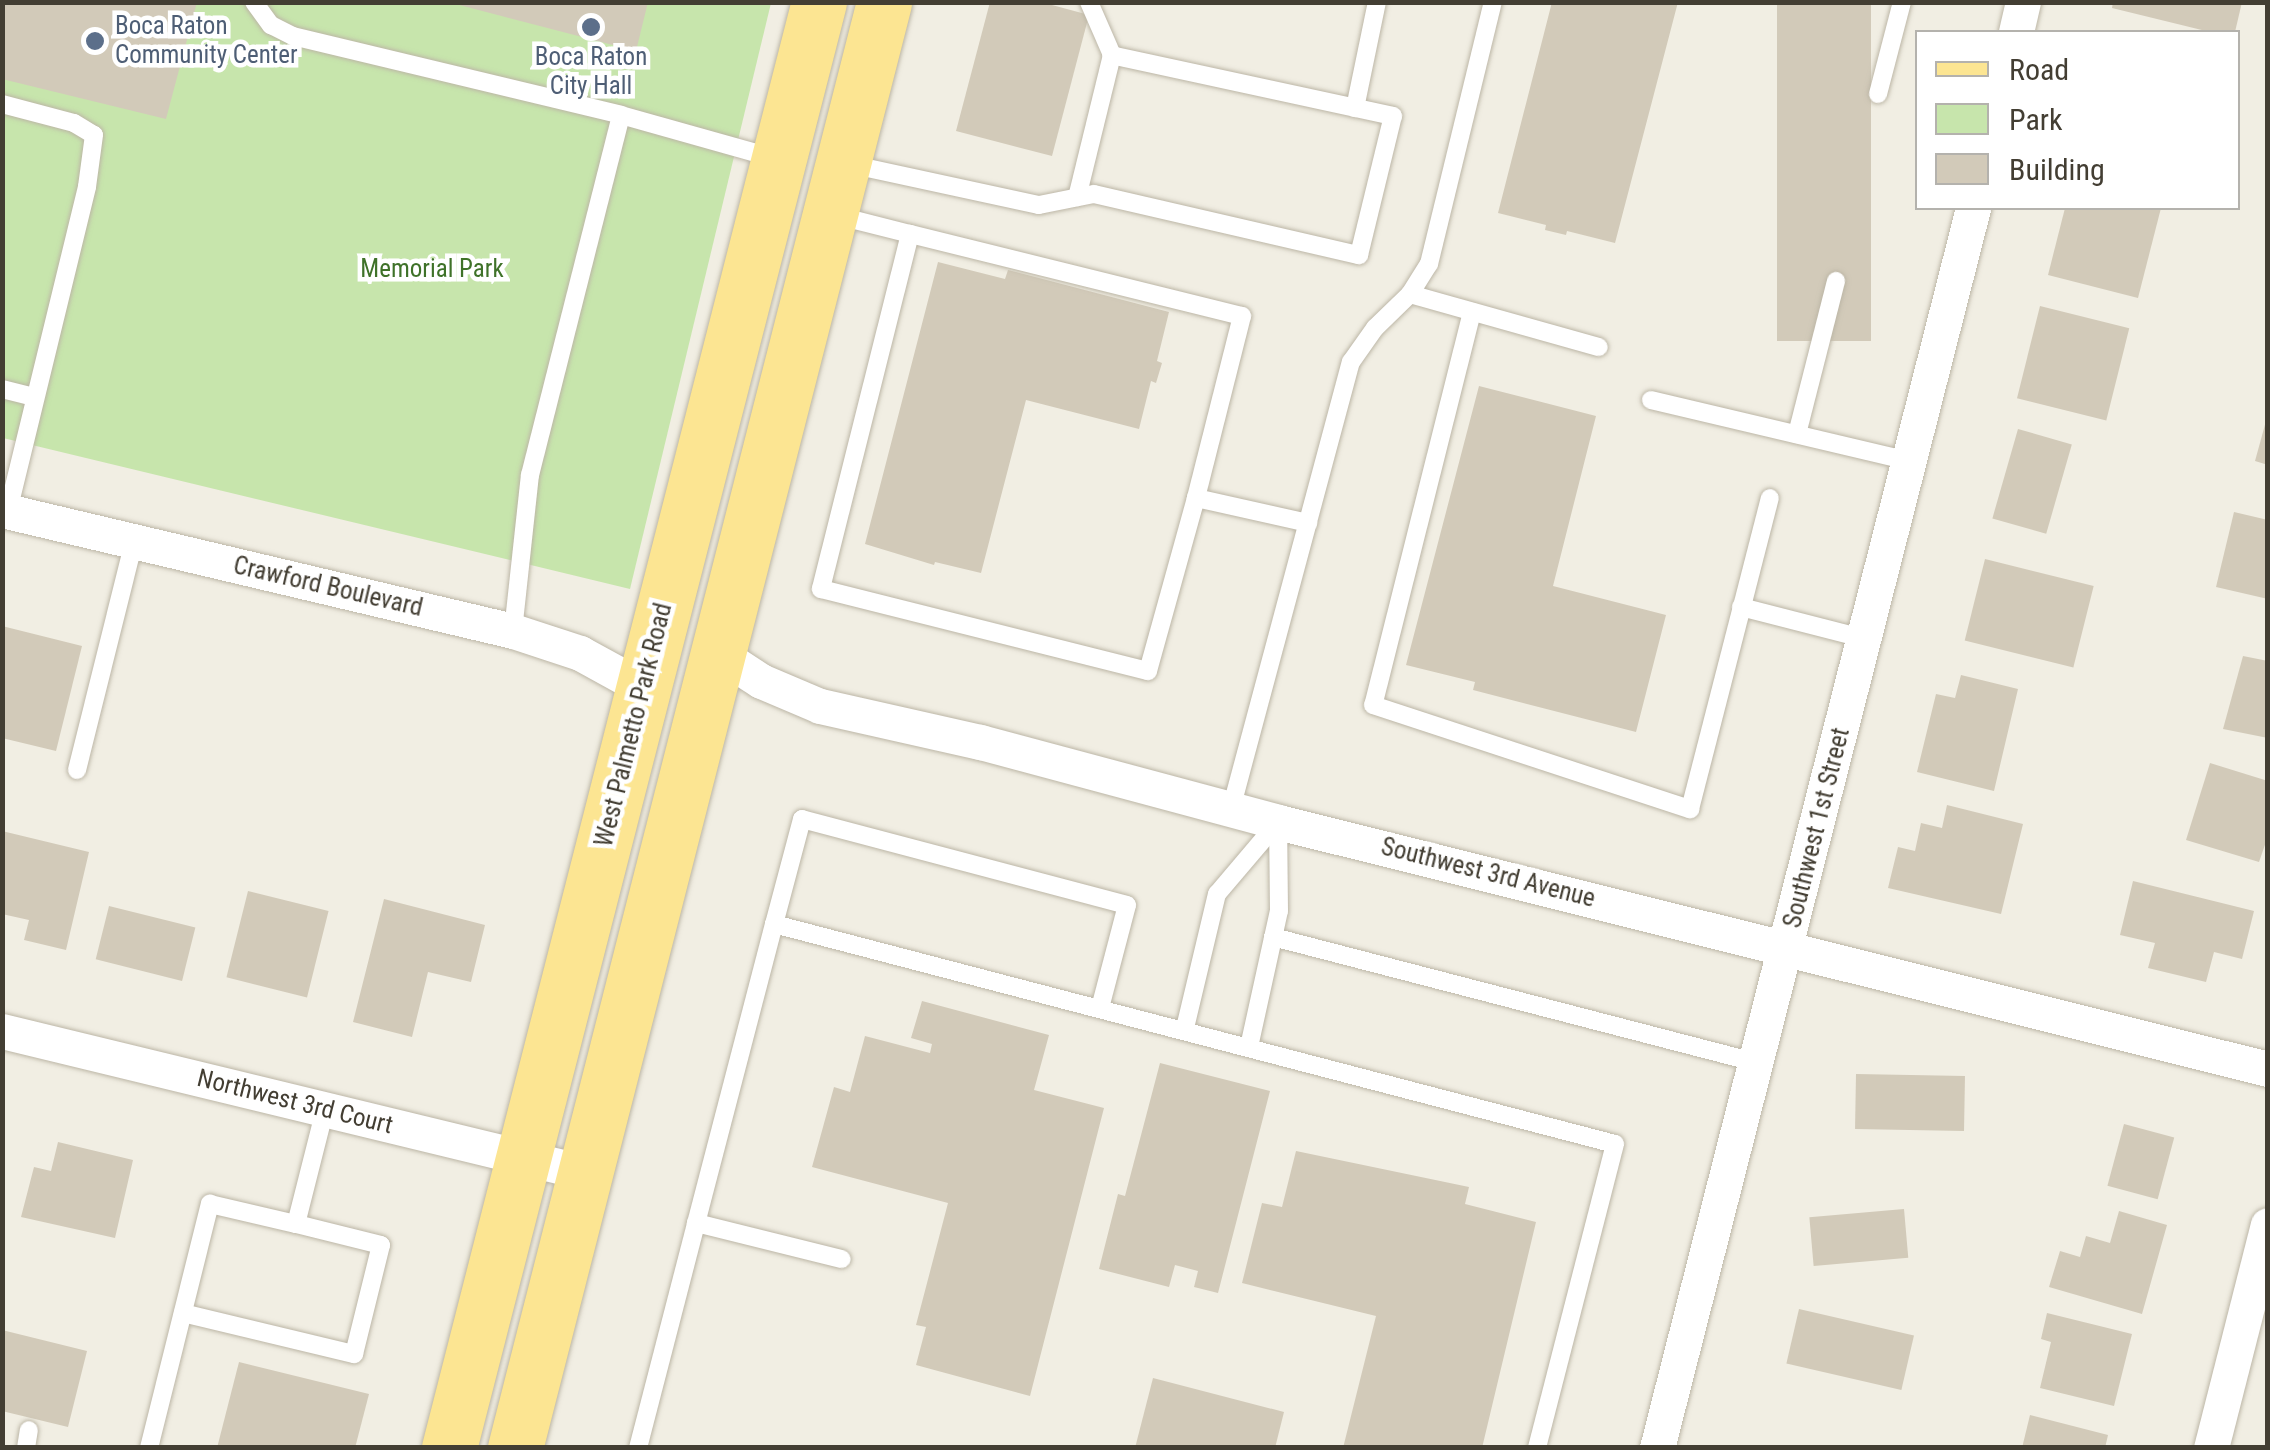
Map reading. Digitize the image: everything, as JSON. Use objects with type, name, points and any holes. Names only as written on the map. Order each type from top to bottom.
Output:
[{"type":"main road","name":"West Palmetto Park Road","points":[[448,1448],[819,2]]},
{"type":"main road","points":[[515,1448],[884,2]]},
{"type":"main road","points":[[684,532],[698,620],[718,652]]},
{"type":"main road","points":[[644,688],[663,724],[670,840]]},
{"type":"street","points":[[2016,30],[2023,2]]},
{"type":"street","name":"Southwest 1st Street","points":[[1657,1448],[1973,210]]},
{"type":"street","name":"Crawford Boulevard","points":[[5,511],[514,631],[580,653],[644,688]]},
{"type":"street","name":"Southwest 3rd Avenue","points":[[718,652],[761,680],[820,706],[980,742],[1278,822],[2268,1070]]},
{"type":"street","name":"Northwest 3rd Court","points":[[2,1032],[587,1174]]},
{"type":"street","points":[[2211,1448],[2268,1226]]},
{"type":"lane","points":[[254,2],[271,25],[293,36],[621,115],[779,160]]},
{"type":"lane","points":[[1077,197],[1112,55],[1089,2]]},
{"type":"lane","points":[[1355,108],[1378,2]]},
{"type":"lane","points":[[1231,809],[1351,362],[1375,328],[1410,294],[1429,264],[1494,2]]},
{"type":"lane","points":[[1878,94],[1902,2]]},
{"type":"lane","points":[[837,188],[1039,206],[1094,194],[1358,255],[1393,116],[1112,55]]},
{"type":"lane","points":[[2,104],[74,123],[94,135],[87,187],[5,511]]},
{"type":"lane","points":[[514,631],[530,475],[621,115]]},
{"type":"lane","points":[[837,188],[910,234],[1242,316],[1148,671],[822,589],[910,234]]},
{"type":"lane","points":[[1797,434],[1836,282]]},
{"type":"lane","points":[[1410,294],[1599,347]]},
{"type":"lane","points":[[1472,312],[1373,705],[1690,810],[1770,498]]},
{"type":"lane","points":[[2,390],[35,397]]},
{"type":"lane","points":[[1651,400],[1910,461]]},
{"type":"lane","points":[[1196,498],[1308,523]]},
{"type":"lane","points":[[77,770],[134,541]]},
{"type":"lane","points":[[1742,607],[1866,639]]},
{"type":"lane","points":[[638,1448],[802,819],[1127,905],[1100,1008]]},
{"type":"lane","points":[[1249,1047],[1279,911],[1278,822]]},
{"type":"lane","points":[[1185,1028],[1217,894],[1278,822]]},
{"type":"lane","points":[[774,924],[1185,1028],[1615,1144],[1537,1448]]},
{"type":"lane","points":[[1273,937],[1758,1063]]},
{"type":"lane","points":[[296,1224],[326,1109]]},
{"type":"lane","points":[[150,1448],[183,1313],[210,1204],[381,1245],[354,1354],[183,1313]]},
{"type":"lane","points":[[696,1223],[842,1259]]},
{"type":"green space","name":"Memorial Park","points":[[3,3],[771,3],[630,589],[3,438]]},
{"type":"building","name":"Boca Raton Community Center","points":[[2,2],[197,2],[166,119],[2,79]]},
{"type":"building","name":"Boca Raton City Hall","points":[[448,2],[648,2],[636,51]]},
{"type":"building","points":[[990,2],[1041,2],[1089,15],[1052,156],[956,131]]},
{"type":"building","points":[[1552,2],[1678,2],[1615,243],[1567,231],[1566,235],[1545,230],[1546,225],[1498,213]]},
{"type":"building","points":[[1777,2],[1871,2],[1871,341],[1777,341]]},
{"type":"building","points":[[2113,2],[2242,2],[2235,30],[2202,30],[2112,8]]},
{"type":"building","points":[[2064,210],[2160,210],[2138,298],[2048,275]]},
{"type":"building","points":[[938,262],[1005,279],[1008,270],[1169,312],[1157,361],[1162,363],[1156,383],[1151,381],[1139,429],[1026,400],[981,573],[935,562],[934,565],[865,544]]},
{"type":"building","points":[[2040,306],[2129,328],[2106,420],[2017,398]]},
{"type":"building","points":[[1479,386],[1596,416],[1553,586],[1666,615],[1636,732],[1473,690],[1475,682],[1406,665]]},
{"type":"building","points":[[2268,421],[2268,465],[2255,461]]},
{"type":"building","points":[[2018,429],[2072,444],[2046,534],[1992,518]]},
{"type":"building","points":[[2234,512],[2268,520],[2268,599],[2216,587]]},
{"type":"building","points":[[1985,559],[2094,586],[2073,668],[1965,641]]},
{"type":"building","points":[[2,626],[82,646],[56,751],[2,738]]},
{"type":"building","points":[[2243,656],[2268,661],[2268,738],[2223,729]]},
{"type":"building","points":[[1961,675],[2018,689],[1994,791],[1917,772],[1936,694],[1955,698]]},
{"type":"building","points":[[2210,763],[2268,781],[2268,836],[2259,862],[2186,840]]},
{"type":"building","points":[[1947,805],[2023,824],[2001,914],[1888,888],[1898,847],[1915,851],[1921,823],[1942,828]]},
{"type":"building","points":[[2,831],[89,852],[66,950],[24,940],[29,920],[2,914]]},
{"type":"building","points":[[2133,881],[2254,911],[2242,959],[2214,952],[2206,982],[2148,968],[2155,943],[2120,935]]},
{"type":"building","points":[[248,891],[329,911],[307,997],[226,977]]},
{"type":"building","points":[[384,899],[485,925],[471,982],[428,972],[412,1037],[353,1022]]},
{"type":"building","points":[[109,906],[195,928],[182,981],[96,959]]},
{"type":"building","points":[[922,1001],[1049,1035],[1034,1090],[1104,1108],[1030,1396],[916,1365],[926,1327],[916,1325],[948,1203],[812,1167],[834,1087],[850,1092],[865,1036],[930,1053],[932,1044],[911,1038]]},
{"type":"building","points":[[1160,1063],[1270,1091],[1218,1293],[1194,1287],[1198,1271],[1175,1265],[1169,1287],[1099,1269],[1118,1194],[1125,1196]]},
{"type":"building","points":[[1856,1074],[1965,1076],[1964,1131],[1855,1129]]},
{"type":"building","points":[[2124,1124],[2174,1137],[2158,1199],[2107,1186]]},
{"type":"building","points":[[58,1142],[133,1160],[115,1238],[21,1217],[34,1167],[51,1171]]},
{"type":"building","points":[[1296,1151],[1469,1187],[1465,1204],[1536,1222],[1482,1448],[1343,1448],[1376,1316],[1242,1283],[1262,1203],[1282,1207]]},
{"type":"building","points":[[1904,1209],[1908,1258],[1814,1266],[1809,1217]]},
{"type":"building","points":[[2119,1211],[2167,1225],[2142,1314],[2049,1287],[2060,1251],[2080,1257],[2086,1236],[2110,1243]]},
{"type":"building","points":[[1799,1309],[1914,1336],[1901,1390],[1786,1364]]},
{"type":"building","points":[[2047,1313],[2132,1334],[2114,1406],[2040,1388],[2051,1342],[2041,1339]]},
{"type":"building","points":[[2,1330],[87,1351],[68,1427],[2,1411]]},
{"type":"building","points":[[239,1362],[369,1394],[355,1448],[217,1448]]},
{"type":"building","points":[[1153,1378],[1284,1412],[1275,1448],[1135,1448]]},
{"type":"building","points":[[2030,1415],[2108,1435],[2105,1448],[2022,1448]]},
{"type":"place","name":"Boca Raton City Hall","points":[[591,27]]},
{"type":"place","name":"Boca Raton Community Center","points":[[95,41]]}]
